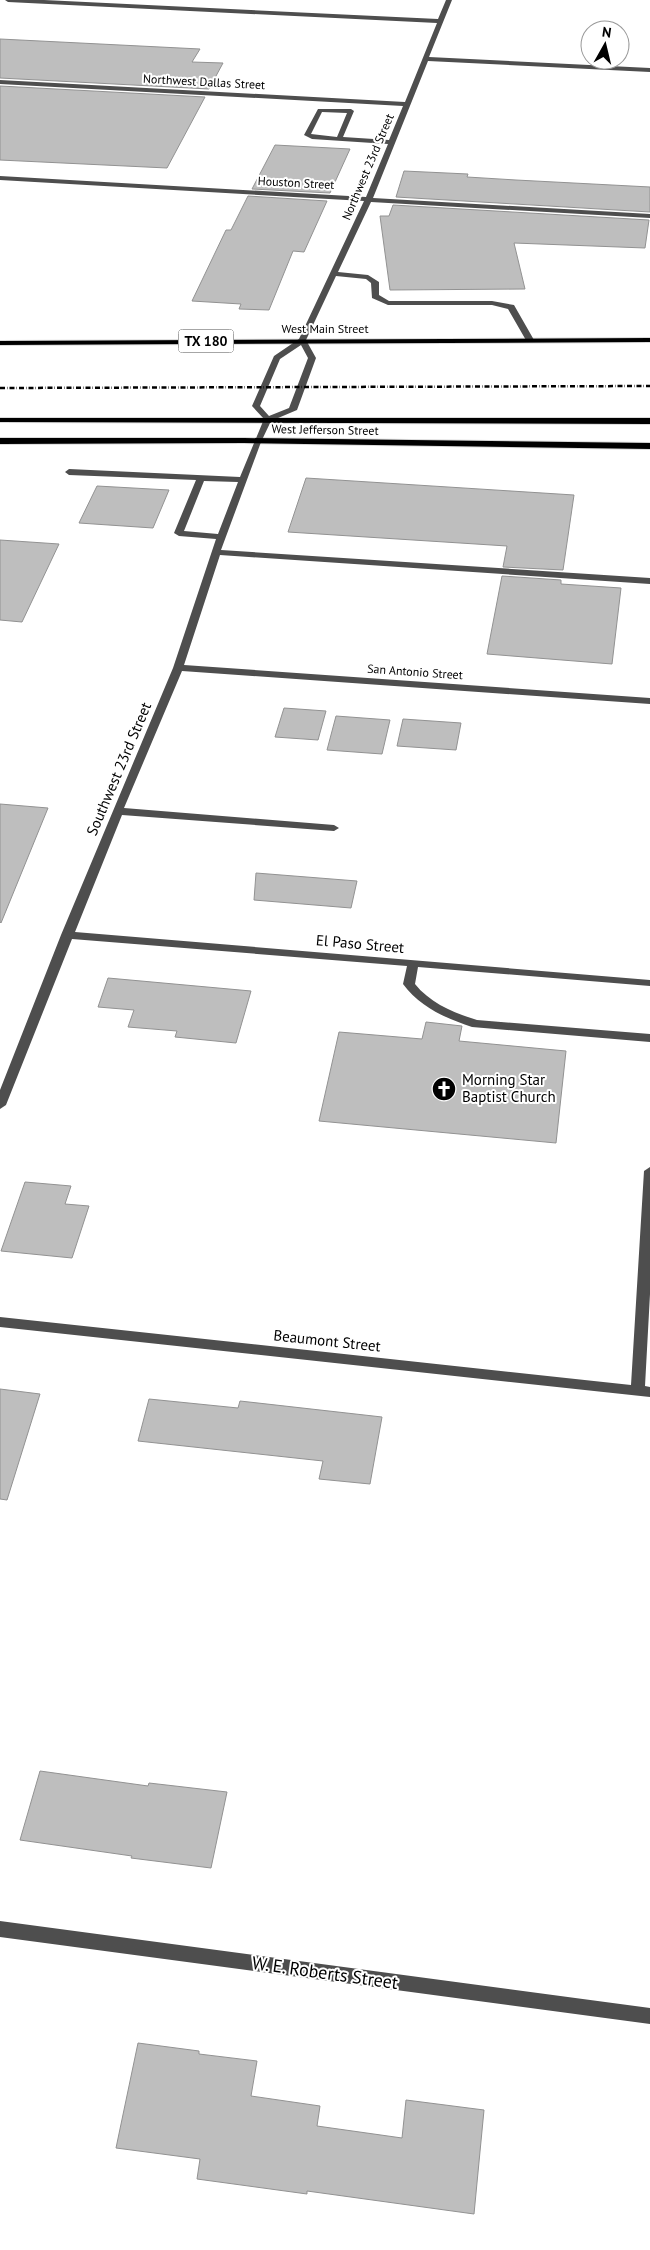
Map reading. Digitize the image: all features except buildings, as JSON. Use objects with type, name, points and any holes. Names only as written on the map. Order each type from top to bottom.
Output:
[{"type":"main road","name":"West Main Street","points":[[0,343],[302,340],[650,340]]},
{"type":"main road","name":"West Jefferson Street","points":[[0,420],[650,421]]},
{"type":"main road","name":"West Jefferson Street","points":[[0,441],[153,439],[257,442],[650,446]]},
{"type":"street","points":[[8,0],[440,21]]},
{"type":"street","name":"Northwest 23rd Street","points":[[268,419],[256,406],[277,358],[302,340],[334,274],[369,199],[449,0]]},
{"type":"street","points":[[426,59],[650,70]]},
{"type":"street","name":"Northwest Dallas Street","points":[[0,82],[408,104]]},
{"type":"street","points":[[339,139],[350,111],[320,110],[308,135],[339,139],[392,142]]},
{"type":"street","name":"Houston Street","points":[[0,178],[650,216]]},
{"type":"street","points":[[334,274],[368,277],[375,282],[375,296],[388,303],[492,304],[510,307],[530,340]]},
{"type":"street","points":[[257,442],[268,419],[293,410],[312,358],[302,340]]},
{"type":"street","name":"Southwest 23rd Street","points":[[0,1105],[67,935],[178,668],[216,552],[257,442]]},
{"type":"street","points":[[69,472],[243,480]]},
{"type":"street","points":[[201,478],[179,533],[222,537]]},
{"type":"street","points":[[216,552],[650,581]]},
{"type":"street","name":"San Antonio Street","points":[[178,668],[650,702]]},
{"type":"street","points":[[118,811],[334,828]]},
{"type":"street","name":"El Paso Street","points":[[67,935],[650,982]]},
{"type":"street","points":[[413,963],[409,984],[416,995],[459,1019],[476,1024],[650,1038]]},
{"type":"street","points":[[644,1391],[650,1172]]},
{"type":"street","name":"Beaumont Street","points":[[0,1322],[644,1391]]},
{"type":"street","name":"W. E. Roberts Street","points":[[0,1930],[650,2016]]},
{"type":"railway","points":[[0,388],[650,386]]},
{"type":"place","name":"Morning Star Baptist Church","points":[[444,1089]]}]
